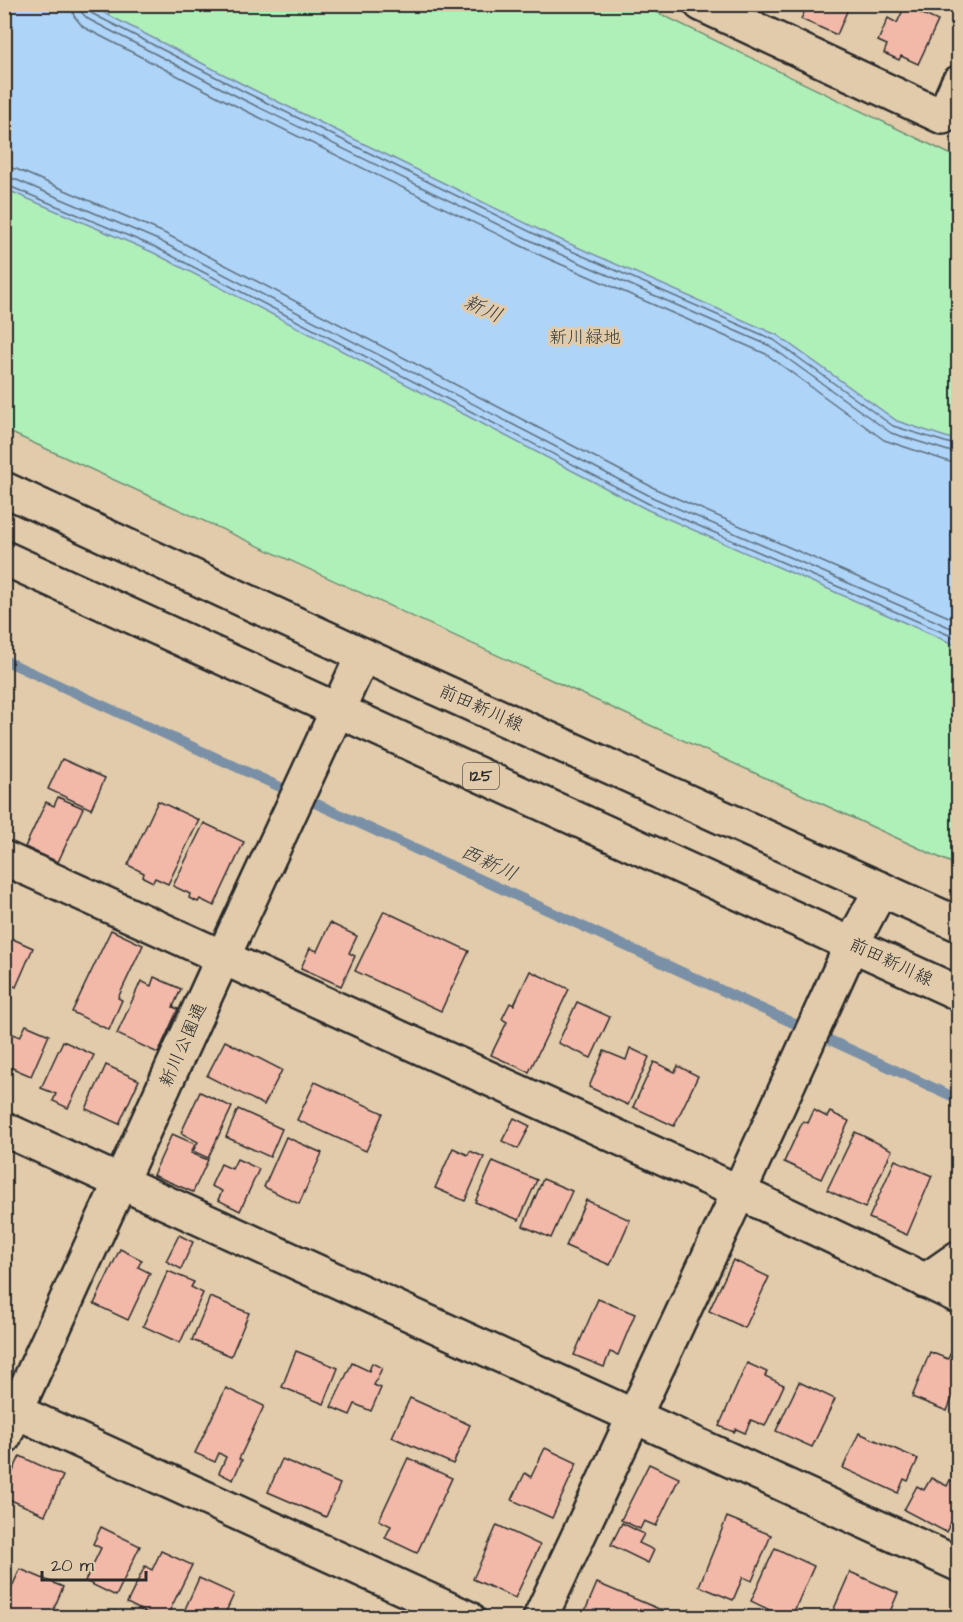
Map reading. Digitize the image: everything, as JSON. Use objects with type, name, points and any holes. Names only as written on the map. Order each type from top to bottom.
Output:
[{"type":"street","points":[[701,4],[744,14],[943,117],[958,83]]},
{"type":"street","name":"前田新川線","points":[[4,489],[363,655],[958,924]]},
{"type":"street","name":"前田新川線","points":[[4,558],[958,993]]},
{"type":"street","name":"新川公園通","points":[[8,1418],[122,1182],[363,655]]},
{"type":"street","points":[[4,858],[739,1192],[958,1296]]},
{"type":"street","points":[[540,1617],[852,944],[880,889]]},
{"type":"street","points":[[4,1129],[958,1564]]},
{"type":"street","points":[[925,1281],[958,1258]]},
{"type":"street","points":[[8,1418],[468,1617]]},
{"type":"green space","name":"新川緑地","points":[[5,5],[642,5],[958,158],[958,866],[5,430]]},
{"type":"water","name":"新川","points":[[5,4],[89,5],[252,89],[552,236],[777,335],[897,421],[958,441],[958,646],[648,510],[152,252],[5,189]]},
{"type":"building","points":[[803,4],[850,4],[837,35],[801,19],[807,6]]},
{"type":"building","points":[[905,6],[938,21],[918,64],[901,56],[899,60],[884,53],[887,45],[878,41],[888,18],[897,23]]},
{"type":"building","points":[[62,759],[105,778],[91,809],[48,789]]},
{"type":"building","points":[[58,797],[83,808],[58,862],[25,847],[46,802],[54,806]]},
{"type":"building","points":[[158,801],[199,820],[168,884],[155,878],[153,882],[143,877],[144,873],[128,865]]},
{"type":"building","points":[[204,823],[244,842],[214,906],[200,899],[198,902],[189,898],[190,894],[173,886]]},
{"type":"building","points":[[384,911],[469,951],[441,1011],[355,971]]},
{"type":"building","points":[[330,923],[357,936],[349,953],[355,956],[341,986],[301,968],[310,948],[317,951]]},
{"type":"building","points":[[111,930],[143,945],[118,998],[122,1000],[109,1030],[72,1012]]},
{"type":"building","points":[[4,935],[33,948],[16,987],[4,982]]},
{"type":"building","points":[[530,971],[569,989],[529,1072],[491,1055],[507,1022],[502,1019],[510,1003],[514,1005]]},
{"type":"building","points":[[154,977],[181,989],[173,1007],[178,1009],[158,1053],[117,1034],[141,981],[151,986]]},
{"type":"building","points":[[577,1002],[610,1017],[591,1058],[558,1043]]},
{"type":"building","points":[[26,1025],[49,1035],[31,1076],[10,1067],[4,1079],[4,1030],[20,1037]]},
{"type":"building","points":[[63,1041],[94,1055],[68,1108],[53,1101],[56,1094],[41,1088]]},
{"type":"building","points":[[225,1041],[282,1070],[264,1105],[207,1076]]},
{"type":"building","points":[[630,1048],[649,1057],[628,1105],[589,1087],[604,1051],[626,1060]]},
{"type":"building","points":[[654,1062],[675,1072],[678,1066],[698,1076],[674,1126],[633,1107]]},
{"type":"building","points":[[106,1065],[139,1080],[119,1124],[86,1109]]},
{"type":"building","points":[[315,1082],[383,1113],[366,1151],[297,1120]]},
{"type":"building","points":[[200,1092],[232,1107],[208,1158],[193,1151],[198,1142],[181,1133]]},
{"type":"building","points":[[238,1109],[282,1129],[270,1157],[226,1137]]},
{"type":"building","points":[[814,1110],[827,1117],[830,1112],[849,1121],[821,1179],[784,1162],[803,1121],[808,1123]]},
{"type":"building","points":[[514,1118],[530,1126],[518,1149],[502,1141]]},
{"type":"building","points":[[855,1132],[892,1150],[865,1208],[827,1190]]},
{"type":"building","points":[[172,1134],[195,1144],[191,1153],[208,1160],[193,1192],[153,1175]]},
{"type":"building","points":[[286,1137],[322,1153],[299,1204],[264,1187]]},
{"type":"building","points":[[453,1148],[468,1155],[470,1151],[484,1157],[465,1201],[435,1188]]},
{"type":"building","points":[[237,1159],[259,1169],[240,1211],[218,1200],[222,1191],[211,1186],[221,1164],[232,1169]]},
{"type":"building","points":[[895,1160],[932,1176],[907,1235],[869,1218]]},
{"type":"building","points":[[493,1161],[537,1180],[519,1220],[475,1202]]},
{"type":"building","points":[[543,1179],[572,1191],[551,1238],[523,1226]]},
{"type":"building","points":[[586,1200],[630,1220],[610,1265],[566,1246]]},
{"type":"building","points":[[179,1235],[193,1242],[181,1269],[166,1261]]},
{"type":"building","points":[[120,1249],[142,1260],[138,1267],[150,1273],[128,1320],[94,1304]]},
{"type":"building","points":[[733,1260],[769,1277],[745,1328],[709,1311]]},
{"type":"building","points":[[168,1271],[194,1282],[191,1287],[203,1293],[180,1343],[143,1326]]},
{"type":"building","points":[[210,1297],[249,1313],[231,1356],[192,1340]]},
{"type":"building","points":[[598,1299],[635,1314],[618,1355],[610,1352],[604,1367],[574,1355]]},
{"type":"building","points":[[952,1350],[958,1353],[958,1383],[947,1411],[912,1397],[930,1352],[948,1359]]},
{"type":"building","points":[[296,1351],[338,1368],[324,1404],[282,1387]]},
{"type":"building","points":[[352,1363],[369,1371],[372,1363],[382,1368],[374,1385],[381,1388],[371,1411],[355,1404],[350,1415],[331,1407]]},
{"type":"building","points":[[747,1363],[767,1372],[765,1376],[784,1385],[765,1426],[751,1420],[745,1433],[736,1429],[734,1432],[719,1426]]},
{"type":"building","points":[[799,1382],[835,1399],[812,1447],[776,1431]]},
{"type":"building","points":[[226,1388],[264,1406],[239,1459],[242,1460],[233,1480],[219,1473],[226,1457],[219,1453],[215,1462],[195,1453]]},
{"type":"building","points":[[410,1398],[470,1425],[453,1464],[392,1437]]},
{"type":"building","points":[[859,1433],[918,1459],[908,1481],[904,1479],[898,1493],[843,1468]]},
{"type":"building","points":[[545,1448],[577,1463],[552,1518],[512,1500],[525,1473],[531,1477]]},
{"type":"building","points":[[20,1456],[63,1476],[45,1515],[4,1497],[4,1491]]},
{"type":"building","points":[[408,1458],[452,1478],[417,1553],[385,1538],[391,1526],[379,1520]]},
{"type":"building","points":[[282,1459],[340,1484],[326,1517],[268,1492]]},
{"type":"building","points":[[649,1464],[679,1478],[656,1526],[644,1521],[640,1529],[621,1520]]},
{"type":"building","points":[[931,1478],[947,1486],[950,1480],[958,1484],[958,1508],[946,1532],[904,1510],[917,1486],[924,1490]]},
{"type":"building","points":[[727,1517],[771,1535],[752,1581],[743,1577],[733,1600],[699,1586]]},
{"type":"building","points":[[622,1523],[644,1534],[639,1543],[654,1550],[648,1563],[611,1545]]},
{"type":"building","points":[[497,1525],[540,1545],[515,1598],[473,1579]]},
{"type":"building","points":[[101,1527],[140,1546],[116,1596],[85,1581],[101,1548],[93,1544]]},
{"type":"building","points":[[775,1548],[814,1566],[791,1618],[786,1618],[751,1601]]},
{"type":"building","points":[[161,1551],[192,1565],[166,1618],[157,1618],[127,1603],[145,1566],[152,1570]]},
{"type":"building","points":[[20,1569],[63,1587],[50,1618],[4,1618],[4,1605]]},
{"type":"building","points":[[850,1572],[898,1593],[889,1614],[892,1615],[891,1618],[830,1618]]},
{"type":"building","points":[[199,1578],[234,1594],[223,1618],[181,1618]]},
{"type":"building","points":[[597,1583],[671,1614],[670,1618],[582,1618]]},
{"type":"building","points":[[690,1609],[709,1618],[686,1618]]},
{"type":"building","points":[[115,1611],[130,1618],[112,1618]]},
{"type":"waterway","name":"西新川","points":[[4,660],[958,1099]]}]
